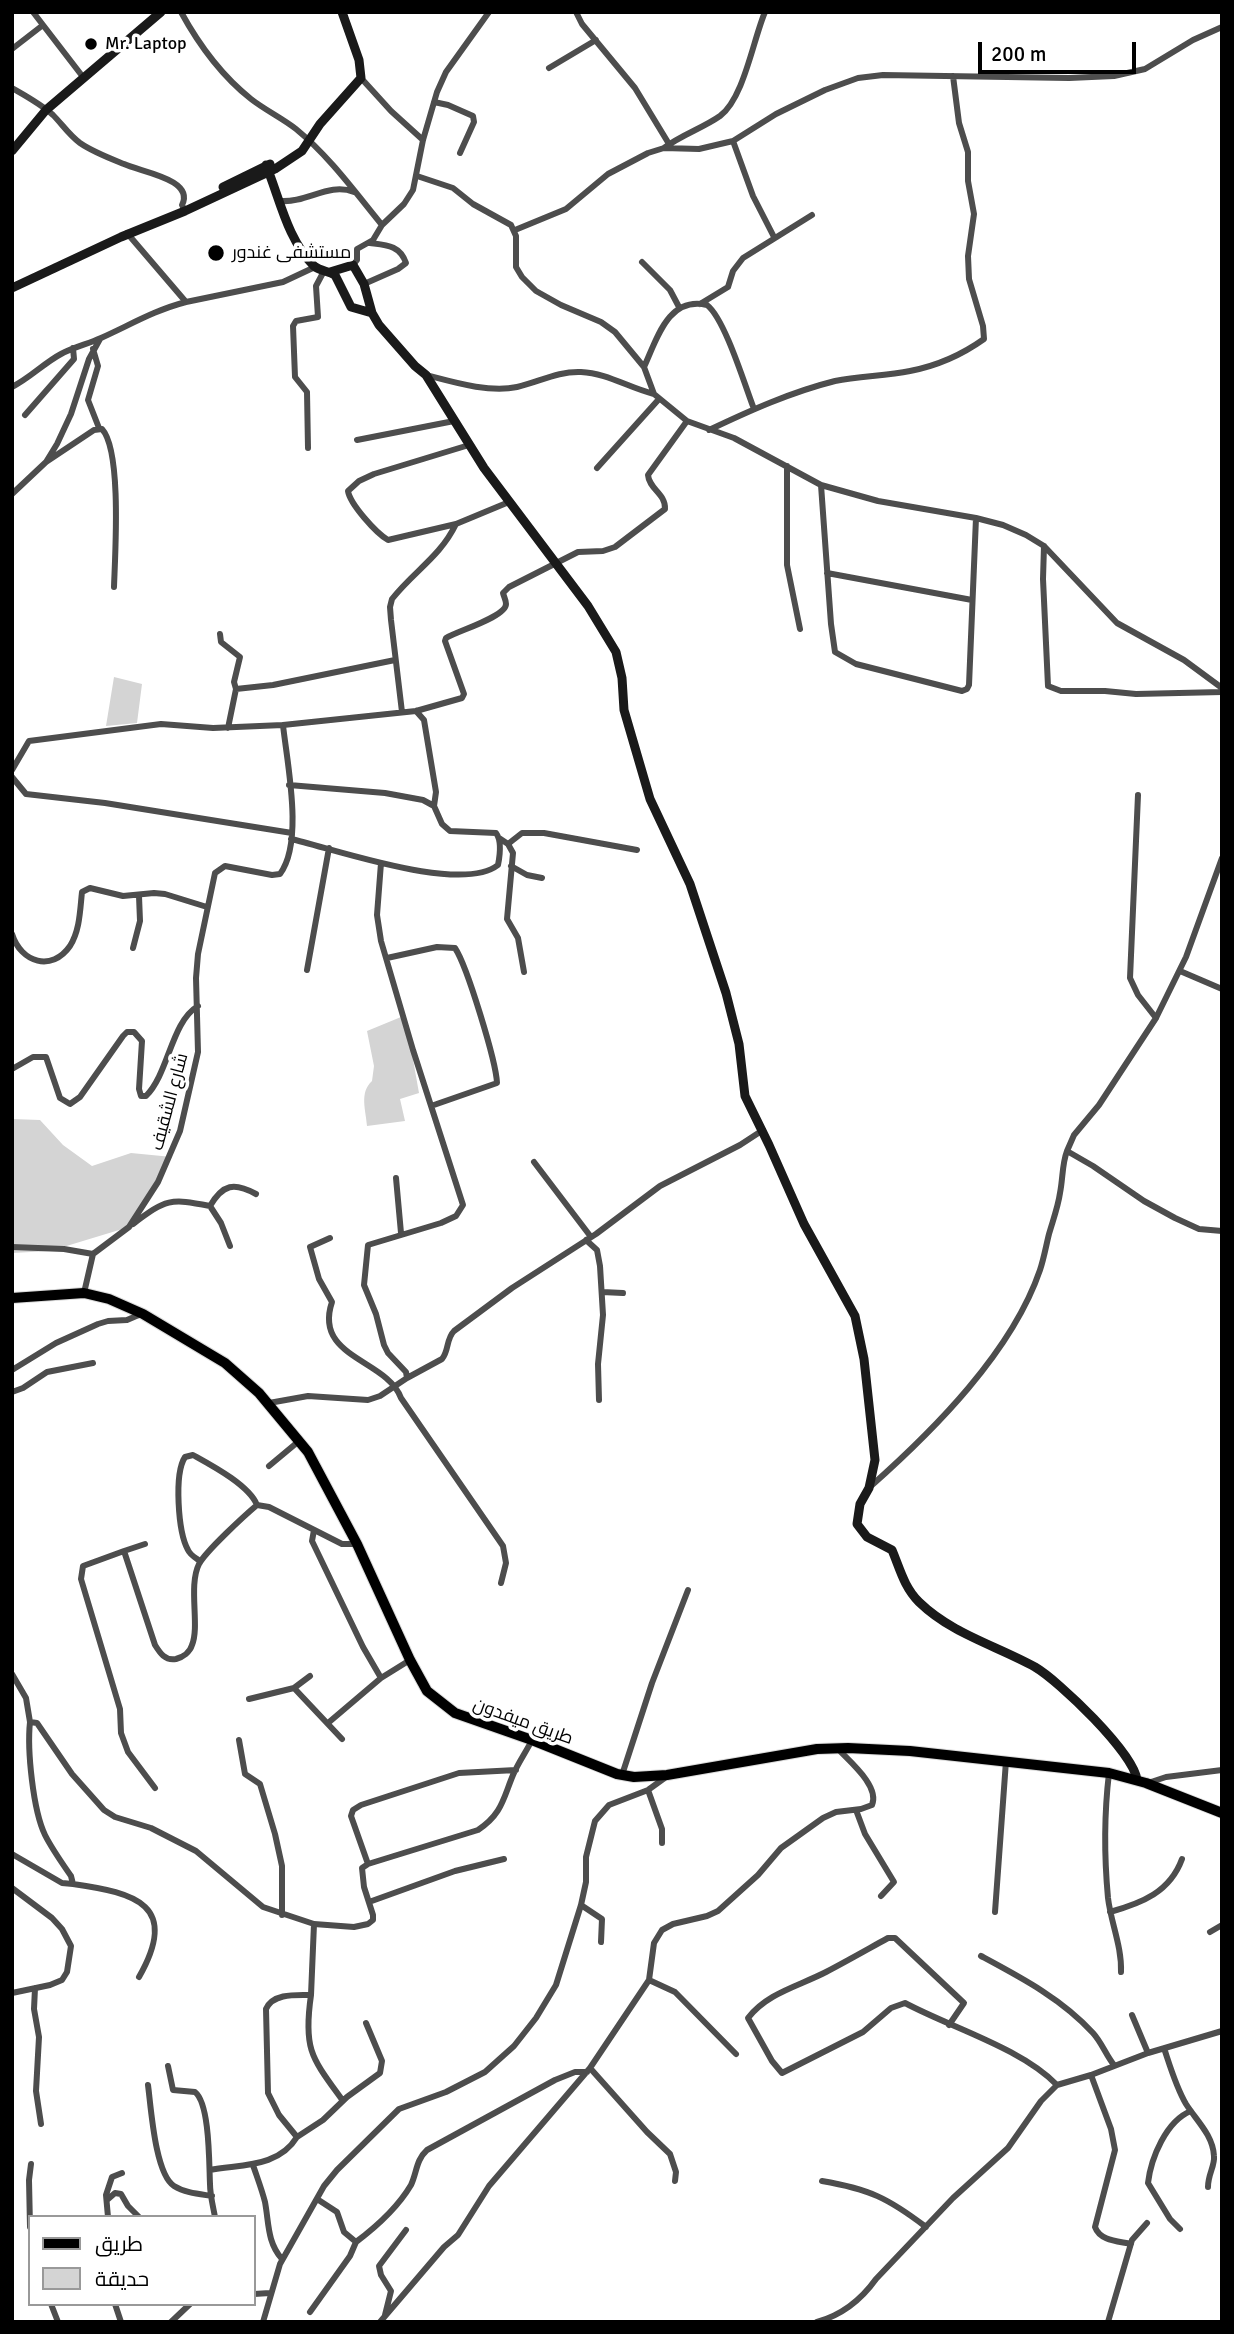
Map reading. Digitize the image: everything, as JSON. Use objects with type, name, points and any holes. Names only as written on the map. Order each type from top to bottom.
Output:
[{"type":"main road","name":"طريق ميفدون","points":[[12,1298],[84,1293],[109,1299],[143,1314],[225,1363],[269,1403],[300,1440],[315,1464],[357,1544],[427,1691],[455,1713],[622,1775],[634,1777],[667,1775],[837,1748],[910,1751],[1109,1773],[1142,1782],[1222,1813]]},
{"type":"street","points":[[33,12],[83,77]]},
{"type":"street","points":[[12,151],[46,110],[161,12]]},
{"type":"street","points":[[181,12],[206,52],[231,81],[308,141],[382,225]]},
{"type":"street","points":[[342,12],[359,60],[361,78],[391,111],[423,140]]},
{"type":"street","points":[[12,387],[33,375],[52,359],[147,315],[186,302],[353,265],[357,260],[357,249],[370,243],[382,225],[409,197],[417,176],[423,140],[434,102],[446,72],[489,12]]},
{"type":"street","points":[[576,12],[582,24],[635,88],[666,146]]},
{"type":"street","points":[[515,230],[566,209],[608,174],[720,116],[733,101],[765,12]]},
{"type":"street","points":[[12,49],[43,25]]},
{"type":"street","points":[[666,146],[699,149],[733,141],[776,114],[825,90],[858,78],[884,75],[1069,78],[1132,73],[1165,59],[1194,40],[1222,27]]},
{"type":"street","points":[[549,68],[596,40]]},
{"type":"street","points":[[709,430],[754,409],[835,382],[930,366],[984,339],[984,326],[968,279],[968,256],[974,214],[968,181],[968,152],[959,122],[953,76]]},
{"type":"street","points":[[12,288],[299,154],[361,78]]},
{"type":"street","points":[[12,88],[46,110],[83,145],[125,165],[174,182],[181,188],[188,205]]},
{"type":"street","points":[[434,102],[473,116],[474,122],[460,153]]},
{"type":"street","points":[[733,141],[753,195],[774,237]]},
{"type":"street","points":[[266,171],[295,239],[323,270],[335,275],[351,307],[372,313]]},
{"type":"street","points":[[417,176],[453,188],[473,204],[507,222],[515,230],[516,267],[532,288],[561,305],[609,326],[644,367],[657,396]]},
{"type":"street","points":[[281,201],[298,201],[339,188],[356,193]]},
{"type":"street","points":[[644,367],[668,318],[679,307],[700,304],[728,287],[733,271],[743,258],[812,215]]},
{"type":"street","points":[[125,234],[186,302]]},
{"type":"street","points":[[364,284],[406,263],[395,247],[370,243]]},
{"type":"street","points":[[642,262],[670,290],[679,307]]},
{"type":"street","points":[[353,265],[364,284],[372,313],[395,345],[426,375],[469,445],[599,622],[616,652],[622,678],[624,710],[650,799],[690,884],[714,951],[739,1044],[745,1096],[763,1130],[804,1224],[855,1316],[864,1359],[875,1460],[869,1488],[860,1504],[857,1524],[867,1537],[892,1550],[904,1583],[918,1601],[968,1636],[1022,1661],[1052,1680],[1115,1742],[1142,1782],[1222,1770]]},
{"type":"street","points":[[308,448],[307,392],[295,377],[293,326],[296,321],[318,317],[316,286],[323,270]]},
{"type":"street","points":[[700,304],[711,307],[723,330],[754,409]]},
{"type":"street","points":[[46,463],[66,427],[93,349],[100,339]]},
{"type":"street","points":[[25,415],[74,359],[74,348]]},
{"type":"street","points":[[93,349],[98,366],[88,400],[99,428],[104,431],[108,440],[113,473],[116,516],[114,587]]},
{"type":"street","points":[[426,375],[477,386],[506,388],[563,373],[582,372],[616,380],[657,396],[687,421],[734,438],[821,485],[878,501],[1003,525],[1044,546],[1116,623],[1184,660],[1222,690]]},
{"type":"street","points":[[597,468],[657,396]]},
{"type":"street","points":[[357,440],[454,421]]},
{"type":"street","points":[[12,770],[29,741],[161,724],[229,728],[283,725],[416,711],[464,697],[446,638],[496,616],[506,607],[503,593],[505,589],[578,552],[603,551],[615,547],[663,512],[665,503],[649,482],[648,475],[687,421]]},
{"type":"street","points":[[12,494],[46,463],[99,428]]},
{"type":"street","points":[[469,445],[374,474],[352,485],[348,491],[351,500],[381,536],[388,540],[456,524],[509,502]]},
{"type":"street","points":[[787,466],[786,565],[800,629]]},
{"type":"street","points":[[821,485],[834,648],[839,655],[856,664],[962,691],[969,685],[976,518]]},
{"type":"street","points":[[402,712],[391,602],[436,556],[456,524]]},
{"type":"street","points":[[1044,546],[1048,686],[1061,691],[1136,694],[1222,690]]},
{"type":"street","points":[[827,573],[972,600]]},
{"type":"street","points":[[220,634],[221,642],[240,657],[234,682],[236,689],[229,728]]},
{"type":"street","points":[[236,689],[273,685],[395,660]]},
{"type":"street","points":[[416,711],[424,720],[436,792],[434,806],[442,824],[450,831],[496,833],[513,853],[508,919],[518,938],[524,972]]},
{"type":"street","points":[[198,1006],[198,954],[218,869],[228,866],[272,875],[280,874],[283,869],[291,836],[283,725]]},
{"type":"street","points":[[12,778],[26,794],[105,803],[291,836],[381,863],[436,874],[486,870],[498,865],[499,838]]},
{"type":"street","points":[[289,785],[385,793],[424,800],[434,806]]},
{"type":"street","points":[[1138,795],[1130,978],[1138,995],[1156,1018]]},
{"type":"street","points":[[508,845],[522,833],[544,833],[637,850]]},
{"type":"street","points":[[307,970],[329,848]]},
{"type":"street","points":[[869,1488],[945,1417],[1006,1337],[1027,1302],[1041,1269],[1058,1208],[1064,1159],[1074,1135],[1099,1105],[1156,1018],[1180,971],[1219,877],[1222,858]]},
{"type":"street","points":[[381,863],[377,923],[431,1106],[458,1186],[462,1210],[441,1223],[368,1245],[365,1285],[384,1345],[406,1372],[407,1378]]},
{"type":"street","points":[[511,866],[527,875],[542,878]]},
{"type":"street","points":[[12,934],[16,947],[27,957],[36,960],[61,956],[72,941],[79,922],[82,892],[86,889],[96,888],[123,896],[165,894],[207,907]]},
{"type":"street","points":[[133,948],[140,921],[139,896]]},
{"type":"street","points":[[387,957],[437,947],[455,948],[470,984],[487,1040],[496,1083],[431,1106]]},
{"type":"street","points":[[1180,971],[1222,989]]},
{"type":"street","name":"شارع الشقيف","points":[[12,1069],[33,1057],[46,1057],[60,1098],[68,1104],[74,1102],[91,1083],[122,1036],[134,1032],[142,1041],[139,1089],[141,1096],[146,1096],[186,1017],[198,1006]]},
{"type":"street","name":"شارع الشقيف","points":[[93,1254],[129,1227],[158,1182],[180,1131],[198,1052],[198,1006]]},
{"type":"street","points":[[269,1403],[308,1396],[368,1400],[380,1396],[442,1359],[446,1355],[449,1336],[512,1288],[660,1186],[740,1145],[763,1130]]},
{"type":"street","points":[[1067,1151],[1175,1218],[1199,1229],[1222,1231]]},
{"type":"street","points":[[534,1162],[597,1251],[603,1315],[598,1364],[599,1400]]},
{"type":"street","points":[[396,1178],[401,1233]]},
{"type":"street","points":[[210,1206],[218,1193],[231,1187],[256,1194]]},
{"type":"street","points":[[129,1227],[157,1206],[172,1200],[210,1206],[221,1223],[230,1246]]},
{"type":"street","points":[[330,1238],[310,1247],[319,1279],[332,1302],[327,1318],[328,1327],[346,1351],[397,1385],[401,1398],[503,1546],[506,1563],[501,1583]]},
{"type":"street","points":[[12,1247],[64,1249],[93,1254],[84,1293]]},
{"type":"street","points":[[602,1292],[623,1293]]},
{"type":"street","points":[[12,1370],[56,1343],[98,1324],[127,1320],[143,1314]]},
{"type":"street","points":[[12,1392],[23,1388],[47,1371],[93,1363]]},
{"type":"street","points":[[269,1466],[300,1440]]},
{"type":"street","points":[[201,1561],[188,1551],[183,1535],[177,1478],[185,1457],[193,1455],[209,1464],[253,1496],[257,1505]]},
{"type":"street","points":[[257,1505],[269,1507],[342,1544],[357,1544]]},
{"type":"street","points":[[124,1551],[155,1645],[161,1655],[170,1659],[186,1655],[193,1643],[196,1574],[201,1561],[257,1505]]},
{"type":"street","points":[[314,1530],[312,1541],[363,1647],[381,1678]]},
{"type":"street","points":[[145,1544],[83,1566],[81,1579],[120,1709],[121,1733],[128,1752],[155,1788]]},
{"type":"street","points":[[622,1775],[652,1683],[688,1590]]},
{"type":"street","points":[[328,1723],[381,1678],[410,1660]]},
{"type":"street","points":[[12,1674],[26,1698],[30,1722],[32,1777],[42,1826],[73,1884]]},
{"type":"street","points":[[249,1699],[294,1688],[310,1676]]},
{"type":"street","points":[[294,1688],[342,1739]]},
{"type":"street","points":[[30,1722],[40,1725],[63,1761],[104,1811],[151,1828],[196,1851],[251,1899],[270,1911],[314,1924],[354,1927],[373,1920],[362,1868],[478,1830],[492,1821],[532,1740]]},
{"type":"street","points":[[240,1740],[245,1774],[260,1784],[275,1834],[282,1866],[282,1915]]},
{"type":"street","points":[[382,2319],[458,2235],[489,2186],[589,2070],[649,1980],[654,1944],[662,1930],[673,1924],[718,1911],[758,1875],[781,1848],[823,1818],[836,1812],[872,1805],[874,1797],[862,1775],[837,1748]]},
{"type":"street","points":[[995,1912],[1006,1762]]},
{"type":"street","points":[[368,1864],[351,1816],[353,1810],[459,1773],[516,1770]]},
{"type":"street","points":[[1109,1773],[1103,1839],[1110,1912],[1122,1956],[1121,1972]]},
{"type":"street","points":[[263,2322],[282,2259],[337,2170],[399,2109],[446,2092],[478,2076],[514,2046],[536,2018],[556,1985],[581,1905],[586,1882],[586,1857],[595,1821],[609,1805],[648,1790],[667,1775]]},
{"type":"street","points":[[648,1790],[662,1829],[662,1843]]},
{"type":"street","points":[[856,1810],[865,1834],[894,1882],[881,1896]]},
{"type":"street","points":[[12,1854],[62,1883],[127,1895],[147,1907],[154,1918],[155,1930],[148,1958],[139,1977]]},
{"type":"street","points":[[1110,1912],[1148,1898],[1163,1889],[1178,1870],[1182,1858]]},
{"type":"street","points":[[369,1902],[455,1871],[503,1859]]},
{"type":"street","points":[[12,1888],[52,1918],[71,1945],[65,1977],[50,1985],[12,1993]]},
{"type":"street","points":[[581,1905],[602,1919],[601,1942]]},
{"type":"street","points":[[314,1924],[309,2046],[322,2072],[343,2101]]},
{"type":"street","points":[[1210,1932],[1222,1925]]},
{"type":"street","points":[[949,2025],[964,2003],[895,1938],[888,1938],[825,1973],[768,1999],[756,2007],[748,2018],[782,2073],[863,2032],[899,2004],[905,2003],[949,2025],[990,2042],[1045,2072],[1058,2085]]},
{"type":"street","points":[[981,1956],[1032,1984],[1068,2009],[1093,2034],[1114,2065]]},
{"type":"street","points":[[649,1980],[675,1992],[736,2054]]},
{"type":"street","points":[[35,1988],[34,2009],[39,2037],[36,2091],[41,2124]]},
{"type":"street","points":[[297,2137],[279,2115],[268,2093],[266,2009],[268,2003],[279,1998],[311,1995]]},
{"type":"street","points":[[1132,2015],[1148,2053]]},
{"type":"street","points":[[210,2170],[253,2165],[280,2155],[297,2137],[324,2120],[343,2101],[376,2077],[382,2070],[382,2061],[366,2023]]},
{"type":"street","points":[[817,2322],[842,2312],[867,2292],[876,2279],[968,2183],[1009,2148],[1041,2101],[1058,2085],[1148,2053],[1222,2031]]},
{"type":"street","points":[[1164,2048],[1185,2102],[1207,2134],[1214,2153],[1208,2187]]},
{"type":"street","points":[[168,2066],[173,2090],[195,2092],[200,2096],[215,2215]]},
{"type":"street","points":[[589,2070],[670,2154],[676,2172],[675,2181]]},
{"type":"street","points":[[310,2312],[350,2256],[356,2242],[407,2192],[416,2174],[419,2159],[427,2150],[555,2080],[589,2070]]},
{"type":"street","points":[[1091,2075],[1107,2116],[1115,2150],[1095,2227],[1103,2237],[1131,2244]]},
{"type":"street","points":[[148,2085],[161,2162],[168,2180],[183,2191],[212,2196]]},
{"type":"street","points":[[1180,2228],[1170,2219],[1148,2183],[1153,2157],[1158,2147],[1177,2121],[1191,2111]]},
{"type":"street","points":[[30,2215],[31,2164]]},
{"type":"street","points":[[253,2165],[264,2199],[271,2239],[282,2259]]},
{"type":"street","points":[[108,2215],[109,2181],[116,2174],[122,2173]]},
{"type":"street","points":[[822,2181],[857,2187],[896,2204],[926,2227]]},
{"type":"street","points":[[107,2200],[115,2193],[121,2194],[137,2215]]},
{"type":"street","points":[[317,2199],[337,2212],[344,2232],[356,2242]]},
{"type":"street","points":[[1108,2322],[1134,2236],[1147,2223]]},
{"type":"street","points":[[382,2319],[391,2291],[379,2266],[406,2230]]},
{"type":"street","points":[[256,2294],[270,2293]]},
{"type":"street","points":[[171,2322],[188,2306]]},
{"type":"green space","points":[[114,677],[142,684],[137,723],[106,726]]},
{"type":"green space","points":[[401,1017],[412,1054],[419,1093],[400,1099],[405,1121],[367,1126],[364,1096],[372,1081],[374,1066],[367,1031]]},
{"type":"green space","points":[[12,1119],[40,1120],[63,1145],[92,1166],[131,1153],[172,1157],[129,1227],[50,1251],[12,1253]]},
{"type":"place","name":"Mr. Laptop","points":[[91,44]]},
{"type":"place","name":"مستشفى غندور","points":[[216,253]]}]
